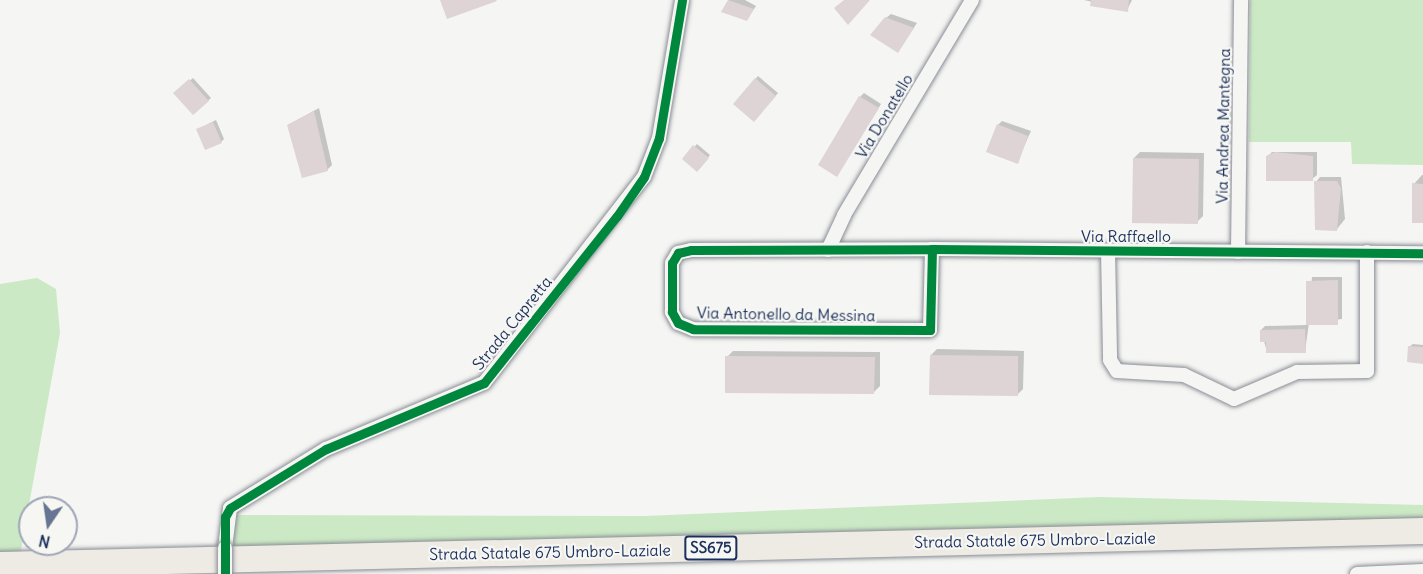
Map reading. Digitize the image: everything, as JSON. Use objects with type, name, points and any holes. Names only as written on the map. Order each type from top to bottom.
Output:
[{"type":"highway","name":"Strada Statale 675 Umbro-Laziale","points":[[0,565],[1423,531]]},
{"type":"highway","name":"Strada Statale 675 Umbro-Laziale","points":[[305,574],[1423,547]]},
{"type":"street","name":"Strada Capretta","points":[[225,574],[225,548],[230,508],[326,449],[484,383],[644,177],[659,138],[682,0]]},
{"type":"street","name":"Via Donatello","points":[[828,250],[844,215],[972,0]]},
{"type":"street","name":"Via Andrea Mantegna","points":[[1238,252],[1241,0]]},
{"type":"street","name":"Via Antonello da Messina","points":[[828,250],[678,253],[672,263],[672,312],[678,323],[693,329],[930,330],[932,249]]},
{"type":"street","name":"Via Raffaello","points":[[828,250],[1423,253]]},
{"type":"street","points":[[1108,251],[1110,360],[1117,371],[1184,375],[1234,399],[1298,372],[1367,371],[1367,252]]},
{"type":"street","points":[[1357,574],[1423,571]]},
{"type":"green space","points":[[1250,0],[1423,0],[1423,165],[1352,164],[1351,142],[1249,142]]},
{"type":"green space","points":[[37,278],[56,289],[60,333],[31,496],[18,496],[18,555],[0,556],[0,284]]},
{"type":"green space","points":[[1099,497],[1423,505],[1423,520],[234,547],[232,526],[235,515],[645,516]]},
{"type":"building","points":[[440,0],[496,0],[497,1],[447,19]]},
{"type":"building","points":[[728,0],[754,9],[747,21],[721,12]]},
{"type":"building","points":[[844,0],[870,0],[848,25],[834,8]]},
{"type":"building","points":[[1091,0],[1129,0],[1128,12],[1090,6]]},
{"type":"building","points":[[885,17],[914,28],[898,53],[870,35]]},
{"type":"building","points":[[755,78],[776,96],[754,122],[733,104]]},
{"type":"building","points":[[189,79],[209,101],[193,115],[173,93]]},
{"type":"building","points":[[859,96],[879,108],[837,177],[818,165]]},
{"type":"building","points":[[314,111],[328,171],[302,178],[287,125]]},
{"type":"building","points":[[213,122],[222,143],[205,150],[196,129]]},
{"type":"building","points":[[997,124],[1028,136],[1018,164],[986,152]]},
{"type":"building","points":[[693,145],[709,158],[697,172],[682,159]]},
{"type":"building","points":[[1275,152],[1313,156],[1313,181],[1266,181],[1266,156]]},
{"type":"building","points":[[1133,158],[1199,159],[1198,224],[1132,223]]},
{"type":"building","points":[[1314,181],[1337,181],[1341,188],[1337,231],[1315,230]]},
{"type":"building","points":[[1412,183],[1423,184],[1423,223],[1412,223]]},
{"type":"building","points":[[1338,280],[1338,325],[1306,325],[1306,281]]},
{"type":"building","points":[[1305,329],[1306,353],[1266,353],[1266,342],[1260,342],[1260,330]]},
{"type":"building","points":[[1408,346],[1423,347],[1423,364],[1407,362]]},
{"type":"building","points":[[930,355],[1018,356],[1018,396],[929,395]]},
{"type":"building","points":[[725,356],[875,357],[874,394],[725,393]]},
{"type":"cycle path","points":[[225,574],[225,517],[230,508],[326,449],[484,383],[617,216],[644,177],[659,138],[682,0]]},
{"type":"cycle path","points":[[932,249],[930,330],[693,329],[678,323],[672,312],[672,263],[678,253],[691,250],[932,249],[1423,253]]}]
